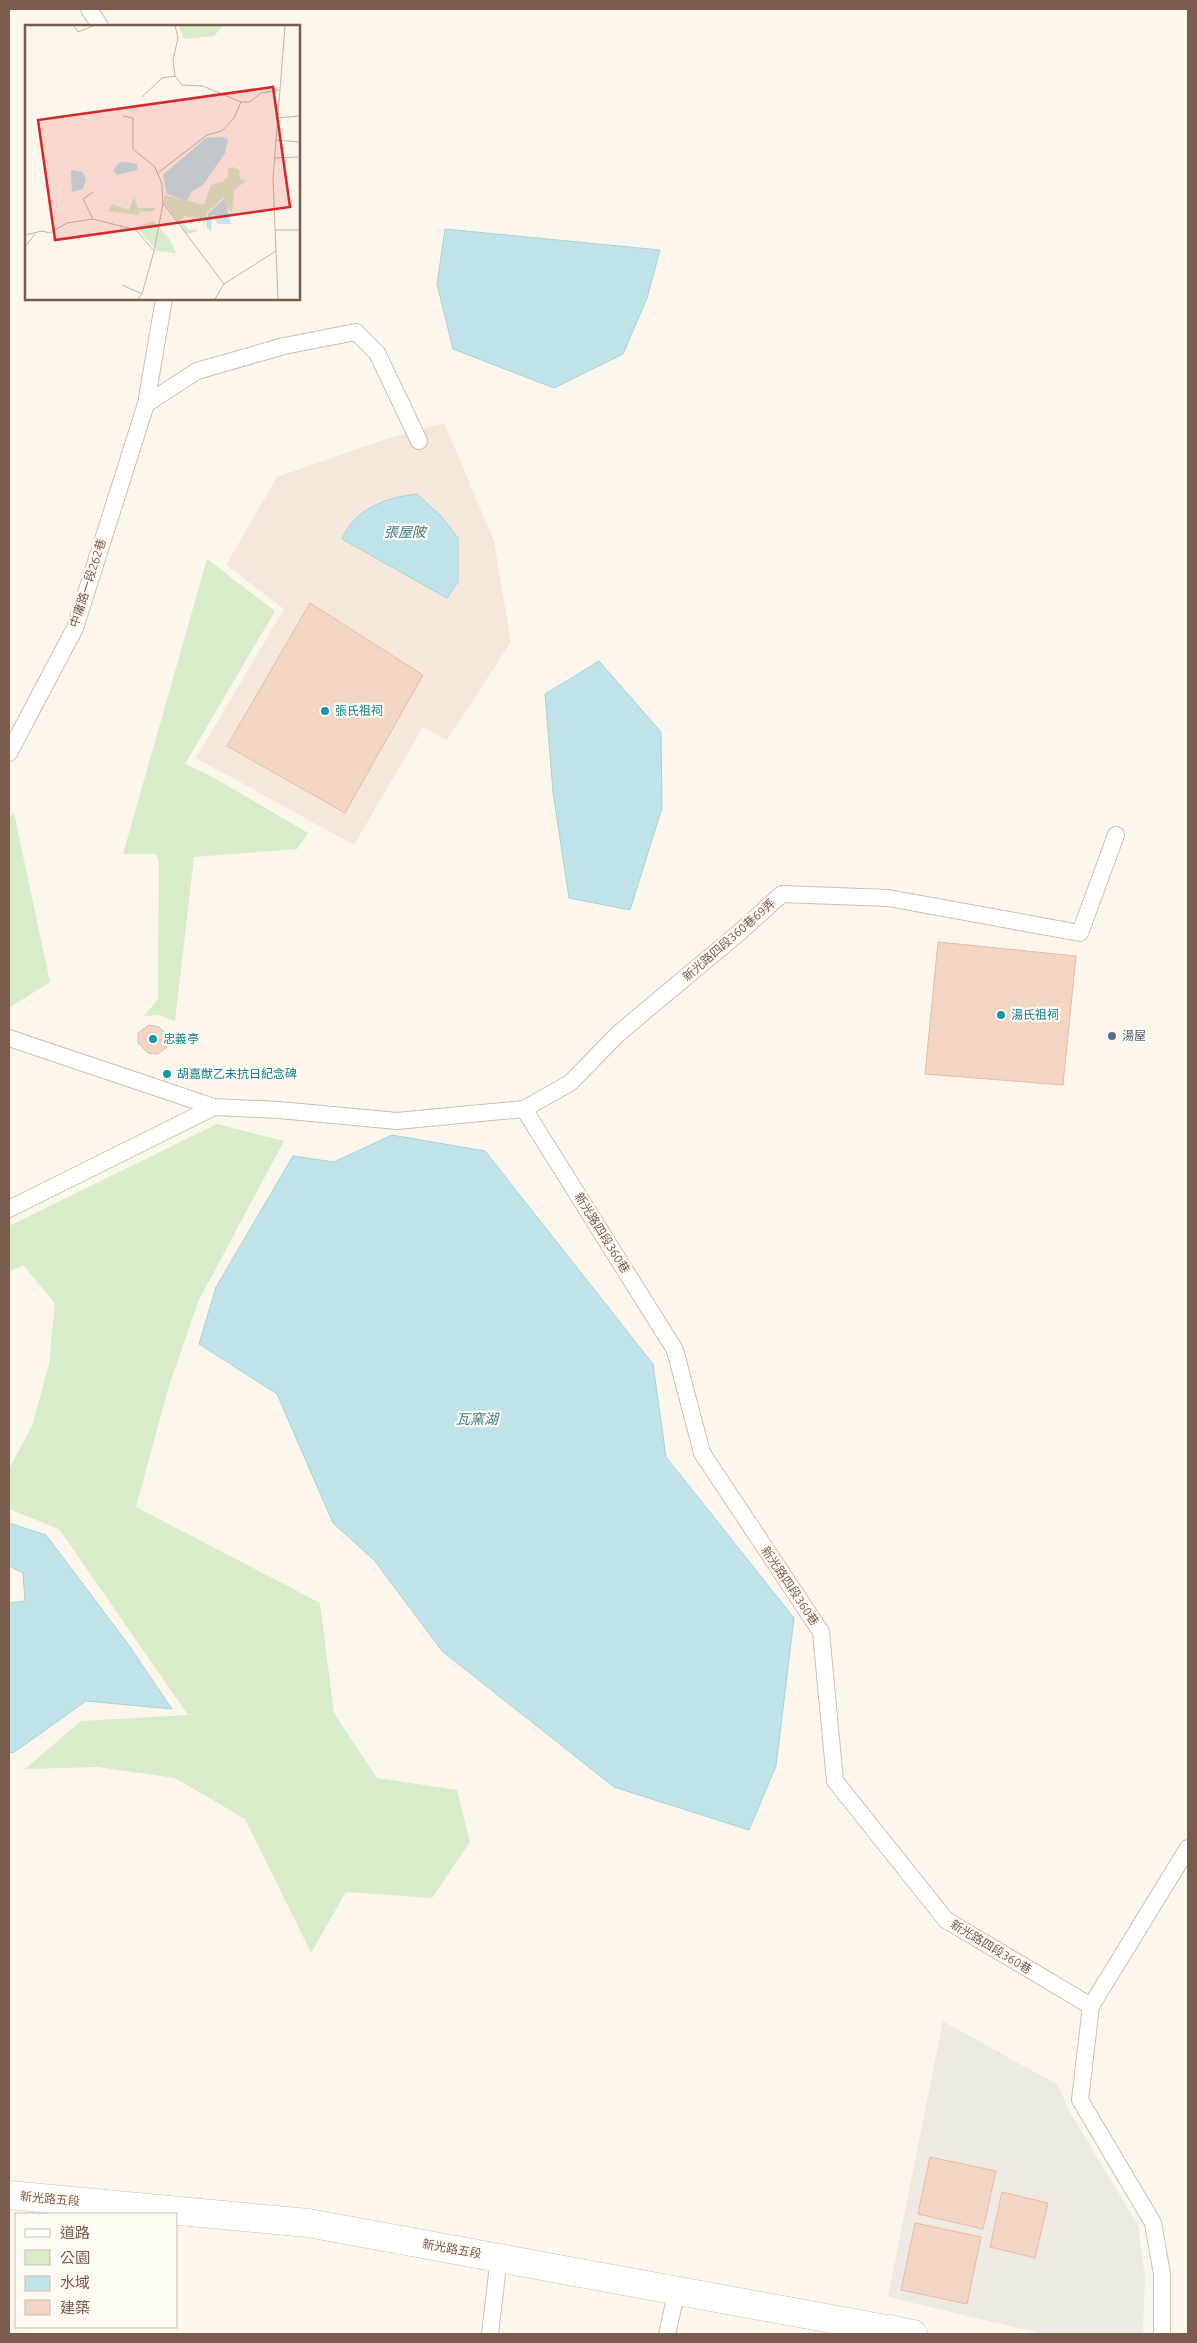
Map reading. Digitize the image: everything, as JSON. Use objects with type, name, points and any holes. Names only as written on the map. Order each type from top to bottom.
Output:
[{"type":"street","name":"新光路五段","points":[[9,2195],[308,2222],[898,2332]]},
{"type":"lane","points":[[90,9],[99,25]]},
{"type":"lane","name":"中庸路一段262巷","points":[[9,754],[75,628],[146,404],[164,300]]},
{"type":"lane","points":[[146,404],[197,371],[284,346],[356,332],[377,353],[419,441]]},
{"type":"lane","name":"新光路四段360巷69弄","points":[[524,1109],[570,1083],[619,1033],[741,931],[782,894],[888,898],[1080,934],[1116,835]]},
{"type":"lane","points":[[9,1038],[214,1107],[279,1110],[396,1121],[524,1109]]},
{"type":"lane","points":[[9,1209],[214,1107]]},
{"type":"lane","name":"新光路四段360巷","points":[[524,1109],[675,1350],[702,1453],[821,1632],[835,1781],[946,1920],[1091,2006]]},
{"type":"lane","points":[[1162,2334],[1162,2274],[1153,2223],[1080,2100],[1091,2006],[1188,1848]]},
{"type":"lane","points":[[490,2334],[499,2257]]},
{"type":"lane","points":[[668,2334],[677,2290]]},
{"type":"shaded area","points":[[444,423],[494,541],[511,642],[447,740],[423,727],[354,845],[196,758],[284,609],[226,565],[277,477],[392,437]]},
{"type":"shaded area","points":[[943,2021],[1058,2085],[1068,2109],[1138,2225],[1145,2278],[1143,2334],[1043,2334],[888,2297]]},
{"type":"green space","points":[[207,559],[275,611],[185,764],[209,775],[308,833],[297,849],[194,857],[175,1021],[158,1015],[144,1016],[158,999],[159,860],[155,854],[123,854]]},
{"type":"green space","points":[[14,813],[50,982],[9,1008],[9,818]]},
{"type":"green space","points":[[217,1124],[284,1141],[198,1302],[168,1389],[136,1507],[320,1603],[334,1713],[377,1778],[457,1790],[470,1842],[432,1898],[346,1892],[311,1953],[245,1819],[175,1778],[98,1767],[25,1769],[81,1721],[188,1715],[59,1529],[9,1509],[9,1469],[32,1426],[49,1364],[55,1303],[23,1265],[9,1272],[9,1226]]},
{"type":"water","points":[[445,229],[660,250],[647,298],[623,354],[554,388],[453,349],[437,284]]},
{"type":"water","name":"張屋陂","points":[[417,494],[441,516],[458,538],[458,582],[447,598],[342,539],[347,529],[355,520],[373,506],[394,498]]},
{"type":"water","points":[[599,661],[661,732],[662,808],[630,910],[569,898],[553,792],[545,694]]},
{"type":"water","name":"瓦窯湖","points":[[392,1135],[485,1151],[653,1364],[666,1457],[794,1618],[776,1766],[749,1830],[614,1787],[442,1651],[375,1561],[333,1523],[277,1394],[199,1344],[216,1287],[293,1156],[334,1162]]},
{"type":"water","points":[[9,1523],[46,1535],[128,1644],[172,1709],[86,1701],[13,1753],[9,1752],[9,1603],[25,1601],[23,1573],[9,1566]]},
{"type":"building","name":"張氏祖祠","points":[[310,603],[423,675],[345,813],[227,746]]},
{"type":"building","name":"湯氏祖祠","points":[[938,942],[1076,956],[1063,1085],[925,1074]]},
{"type":"building","name":"忠義亭","points":[[149,1025],[159,1027],[167,1035],[167,1047],[158,1054],[148,1053],[138,1043],[138,1033]]},
{"type":"building","points":[[930,2157],[996,2171],[983,2229],[918,2214]]},
{"type":"building","points":[[1002,2192],[1048,2203],[1035,2258],[990,2247]]},
{"type":"building","points":[[915,2223],[981,2237],[967,2304],[901,2290]]},
{"type":"place","name":"張氏祖祠","points":[[325,711]]},
{"type":"place","name":"湯氏祖祠","points":[[1001,1015]]},
{"type":"place","name":"湯屋","points":[[1112,1036]]},
{"type":"place","name":"忠義亭","points":[[153,1039]]},
{"type":"place","name":"胡嘉猷乙未抗日紀念碑","points":[[167,1074]]}]
